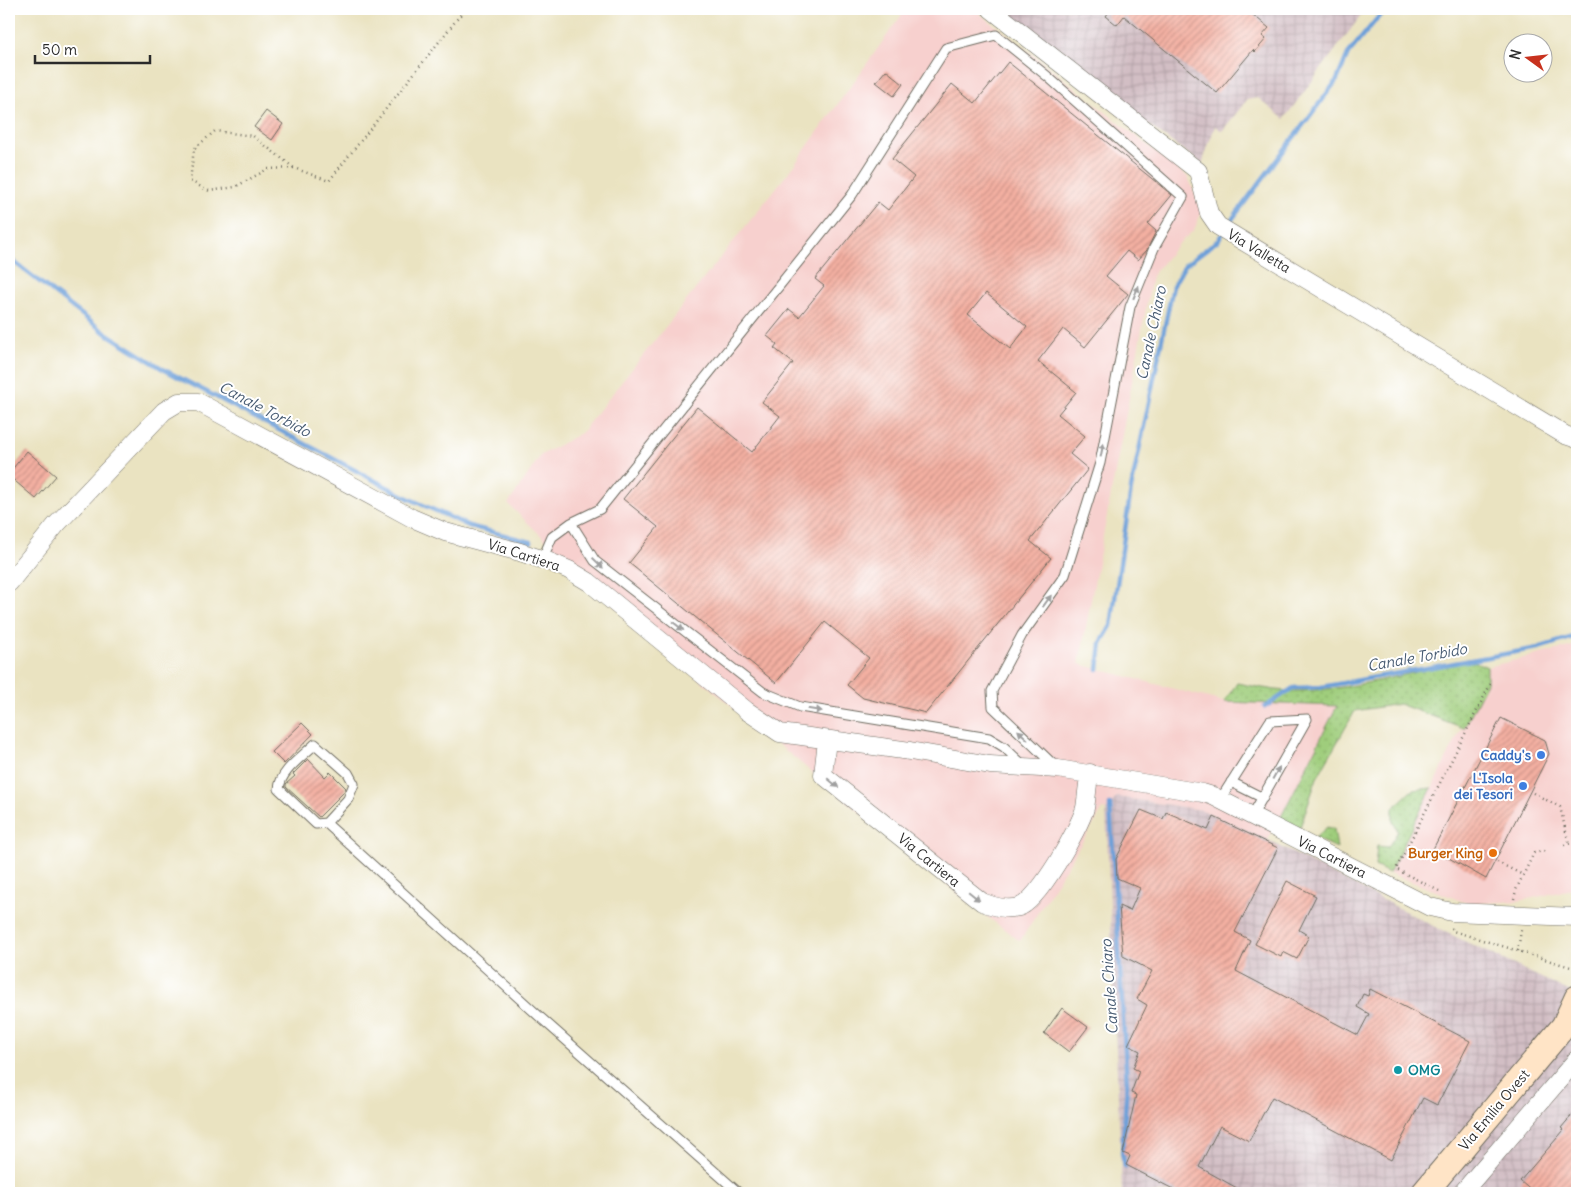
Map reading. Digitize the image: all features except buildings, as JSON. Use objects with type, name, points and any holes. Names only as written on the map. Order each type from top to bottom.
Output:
[{"type":"main road","name":"Via Emilia Ovest","points":[[1424,1193],[1571,1023],[1577,998]]},
{"type":"street","name":"Via Valletta","points":[[991,9],[1198,171],[1209,212],[1223,228],[1565,435],[1577,439]]},
{"type":"street","name":"Via Cartiera","points":[[9,582],[56,525],[164,411],[179,402],[198,402],[412,518],[445,532],[520,552],[569,570],[589,582],[769,727],[780,733],[990,764],[1090,773],[1203,793],[1430,907],[1452,912],[1577,916]]},
{"type":"street","name":"Via Cartiera","points":[[827,740],[823,775],[982,902],[1000,909],[1021,907],[1033,897],[1060,859],[1085,808],[1090,773]]},
{"type":"street","points":[[1462,1193],[1577,1058]]},
{"type":"lane","points":[[542,560],[552,537],[571,523],[600,509],[852,195],[946,48],[996,35],[1047,76],[1183,196],[1154,248],[1130,307],[1100,463],[1065,575],[1022,635],[992,691],[993,707],[1058,769]]},
{"type":"lane","points":[[571,523],[595,561],[763,692],[800,707],[989,738],[1004,747],[1025,767]]},
{"type":"lane","points":[[1220,800],[1270,721],[1307,719],[1252,816]]},
{"type":"lane","points":[[326,823],[348,799],[354,784],[348,773],[315,744],[283,775],[279,782],[279,789],[316,824],[326,823],[541,1018],[739,1193]]},
{"type":"lane","points":[[1232,782],[1263,798]]},
{"type":"path","points":[[294,168],[268,169],[235,188],[209,191],[190,181],[194,149],[214,131],[253,136],[294,168],[329,181],[465,9]]},
{"type":"path","points":[[1414,879],[1396,869],[1492,681]]},
{"type":"path","points":[[1532,793],[1560,806],[1569,844]]},
{"type":"path","points":[[1564,845],[1577,842]]},
{"type":"path","points":[[1516,903],[1514,894],[1534,853],[1547,850]]},
{"type":"path","points":[[1498,862],[1523,875]]},
{"type":"path","points":[[1451,920],[1453,931],[1577,969]]},
{"type":"path","points":[[1518,951],[1521,925]]},
{"type":"shaded area","points":[[906,9],[974,9],[1188,177],[1202,211],[1194,230],[1177,245],[1152,276],[1079,664],[1224,702],[1338,706],[1268,840],[1202,810],[1117,797],[1106,810],[1103,809],[1020,941],[977,909],[640,630],[508,504],[541,455],[581,433],[792,168]]},
{"type":"shaded area","points":[[989,9],[1366,9],[1284,119],[1258,98],[1247,100],[1222,131],[1215,126],[1202,164]]},
{"type":"shaded area","points":[[1577,645],[1577,888],[1519,901],[1469,904],[1389,873],[1487,678],[1487,667]]},
{"type":"shaded area","points":[[1117,797],[1202,810],[1268,840],[1435,927],[1577,995],[1577,1193],[1122,1193],[1106,810]]},
{"type":"green space","points":[[1469,659],[1487,667],[1487,683],[1464,728],[1399,704],[1355,711],[1317,778],[1299,830],[1279,821],[1337,706],[1224,702],[1237,683],[1287,691],[1333,688],[1378,681]]},
{"type":"green space","points":[[1432,788],[1389,873],[1375,866],[1377,846],[1388,847],[1398,831],[1393,822],[1393,808],[1412,790]]},
{"type":"green space","points":[[1327,827],[1334,829],[1337,848],[1315,838]]},
{"type":"waterway","name":"Canale Chiaro","points":[[1227,226],[1337,80],[1348,54],[1385,9]]},
{"type":"waterway","name":"Canale Chiaro","points":[[1098,669],[1101,643],[1111,626],[1131,489],[1173,286],[1185,265],[1217,241],[1223,233]]},
{"type":"waterway","name":"Canale Torbido","points":[[9,258],[104,332],[163,369],[408,498],[469,526],[531,542]]},
{"type":"waterway","name":"Canale Torbido","points":[[1265,707],[1293,688],[1321,687],[1538,648],[1577,636]]},
{"type":"waterway","name":"Canale Chiaro","points":[[1110,805],[1127,1084],[1122,1153],[1125,1167]]},
{"type":"place","name":"Caddy's","points":[[1541,755]]},
{"type":"place","name":"L'Isola dei Tesori","points":[[1523,786]]},
{"type":"place","name":"Burger King","points":[[1493,853]]},
{"type":"place","name":"OMG","points":[[1398,1070]]}]
